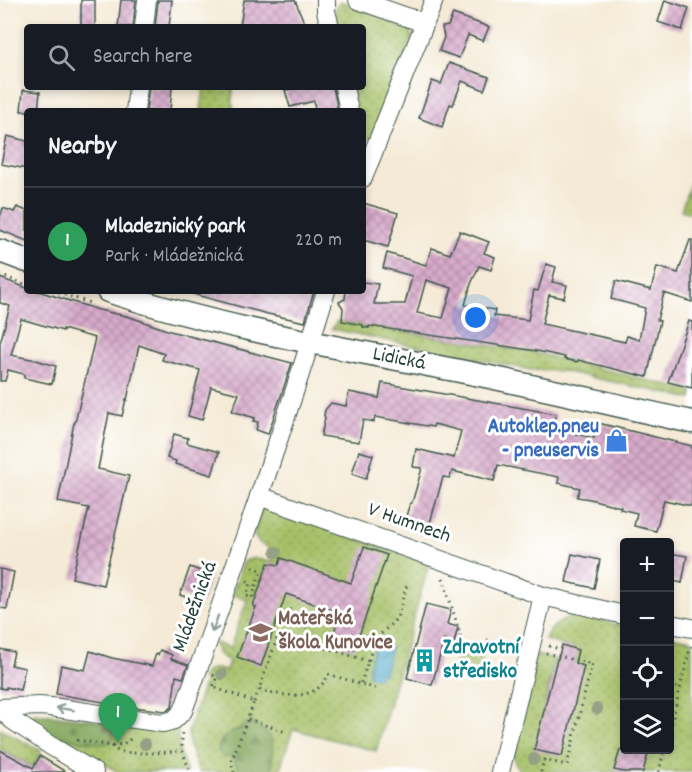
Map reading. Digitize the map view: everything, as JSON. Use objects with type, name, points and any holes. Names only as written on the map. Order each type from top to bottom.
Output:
[{"type":"main road","points":[[0,251],[24,260]]},
{"type":"main road","name":"Lidická","points":[[109,295],[310,343],[472,374],[692,422]]},
{"type":"street","points":[[144,24],[147,0]]},
{"type":"street","points":[[326,0],[329,24]]},
{"type":"street","points":[[358,0],[424,23]]},
{"type":"street","points":[[366,170],[434,0]]},
{"type":"street","points":[[135,108],[138,90]]},
{"type":"street","points":[[345,90],[348,108]]},
{"type":"street","name":"Mládežnická","points":[[183,711],[259,496],[325,294]]},
{"type":"street","name":"V Humnech","points":[[259,496],[543,596],[620,614]]},
{"type":"street","points":[[500,772],[534,649],[543,596]]},
{"type":"street","points":[[674,625],[692,628]]},
{"type":"street","points":[[2,708],[51,707],[153,723],[168,723],[179,717],[183,711]]},
{"type":"street","points":[[2,708],[12,720],[94,772]]},
{"type":"path","points":[[0,275],[24,284]]},
{"type":"path","points":[[253,567],[255,559]]},
{"type":"path","points":[[442,576],[462,641]]},
{"type":"path","points":[[361,683],[375,640],[397,618],[407,585]]},
{"type":"path","points":[[234,772],[231,762],[288,608],[326,648],[368,661]]},
{"type":"path","points":[[674,711],[692,639]]},
{"type":"path","points":[[487,640],[592,664],[567,765],[544,760],[541,772]]},
{"type":"path","points":[[534,649],[559,649]]},
{"type":"path","points":[[196,675],[204,678],[208,673],[212,673],[217,678],[213,687],[254,702]]},
{"type":"path","points":[[259,689],[296,695],[311,692],[322,685],[328,674],[377,688]]},
{"type":"path","points":[[674,687],[680,689]]},
{"type":"path","points":[[183,711],[182,750],[190,772]]},
{"type":"path","points":[[248,719],[286,732]]},
{"type":"path","points":[[51,746],[61,740],[112,746],[123,744],[153,723]]},
{"type":"path","points":[[112,746],[119,752],[135,753],[172,753],[182,750]]},
{"type":"path","points":[[659,772],[663,754]]},
{"type":"green space","points":[[341,2],[358,6],[407,26],[411,31],[412,39],[372,138],[366,138],[366,108],[355,108],[352,90],[366,90],[366,24],[336,24],[335,10]]},
{"type":"green space","points":[[204,90],[233,90],[233,108],[201,108]]},
{"type":"green space","points":[[692,178],[692,214],[681,210]]},
{"type":"green space","points":[[337,321],[536,353],[692,391],[692,399],[562,371],[531,370],[332,329]]},
{"type":"green space","points":[[263,506],[429,564],[376,751],[293,729],[279,772],[199,772],[189,746],[188,731],[205,681],[202,679],[211,669],[226,671],[229,661],[217,652],[215,643],[230,648],[247,600],[232,594],[244,561],[254,558],[270,562],[274,551],[259,542],[254,533]]},
{"type":"green space","points":[[575,616],[585,617],[620,625],[620,754],[674,754],[674,637],[692,640],[692,772],[523,772],[517,767],[513,747],[536,655],[554,659],[543,714],[557,659],[574,663],[578,650],[545,640],[550,631],[565,619]]},
{"type":"green space","points":[[460,645],[484,651],[479,670],[455,664]]},
{"type":"green space","points":[[35,713],[108,722],[112,726],[114,735],[111,742],[104,744],[51,736],[33,724],[31,718]]},
{"type":"green space","points":[[33,715],[179,726],[178,744],[187,772],[118,772],[76,746],[66,747],[33,725],[31,717]]},
{"type":"green space","points":[[250,723],[265,731],[272,742],[271,772],[240,772],[231,756],[224,758],[218,751],[223,739]]},
{"type":"green space","points":[[0,729],[41,751],[33,767],[0,749]]},
{"type":"water","points":[[375,644],[391,648],[384,674],[380,673],[378,678],[368,675]]},
{"type":"building","points":[[81,0],[95,0],[95,24],[81,24]]},
{"type":"building","points":[[121,0],[136,0],[133,24],[118,24]]},
{"type":"building","points":[[158,0],[172,0],[169,24],[155,24]]},
{"type":"building","points":[[244,0],[295,0],[305,24],[240,24]]},
{"type":"building","points":[[665,0],[689,8],[682,30],[658,22]]},
{"type":"building","points":[[453,14],[489,27],[483,41],[468,35],[459,58],[439,51],[444,37],[442,27],[448,26]]},
{"type":"building","points":[[449,63],[489,77],[484,90],[462,81],[453,105],[450,104],[442,127],[419,118],[432,81],[441,84]]},
{"type":"building","points":[[23,90],[40,92],[38,108],[24,108],[24,111],[21,111]]},
{"type":"building","points":[[149,90],[172,90],[170,108],[146,108]]},
{"type":"building","points":[[285,90],[334,90],[337,108],[315,108],[314,101],[290,107]]},
{"type":"building","points":[[7,136],[24,140],[24,168],[1,164]]},
{"type":"building","points":[[366,204],[398,213],[388,247],[366,241]]},
{"type":"building","points":[[17,207],[24,210],[24,240],[0,230],[3,208],[14,212]]},
{"type":"building","points":[[460,231],[489,242],[484,253],[495,257],[491,270],[479,266],[465,305],[495,310],[494,316],[528,320],[534,290],[538,291],[546,264],[556,267],[552,282],[567,285],[564,298],[549,295],[542,324],[625,342],[627,336],[639,340],[645,308],[611,299],[616,281],[651,290],[657,267],[678,273],[690,240],[692,240],[692,302],[664,293],[647,377],[537,351],[369,326],[369,328],[342,321],[343,308],[339,302],[345,299],[346,294],[366,294],[366,282],[378,284],[374,304],[405,304],[412,276],[383,268],[387,253],[426,265],[432,248],[450,254]],"holes":[[[426,280],[452,288],[443,318],[417,313]]]},
{"type":"building","points":[[0,278],[24,287],[24,294],[48,294],[130,317],[170,331],[292,363],[268,434],[256,430],[258,422],[253,421],[255,418],[232,411],[239,394],[211,387],[202,420],[188,416],[200,370],[162,360],[164,354],[139,345],[122,416],[109,413],[98,469],[129,476],[103,585],[72,578],[89,508],[58,502],[95,338],[21,319],[11,355],[56,366],[52,384],[24,378],[24,374],[8,370],[5,381],[0,381],[0,343],[10,306],[0,303]]},
{"type":"building","points":[[196,294],[313,294],[305,322]]},
{"type":"building","points":[[689,321],[692,322],[692,388],[668,382]]},
{"type":"building","points":[[382,383],[556,414],[553,429],[594,438],[598,423],[692,446],[692,506],[664,500],[656,531],[634,526],[637,513],[577,497],[580,488],[558,483],[559,477],[498,465],[494,481],[452,471],[450,478],[443,477],[428,530],[404,523],[422,468],[413,467],[416,449],[454,458],[461,431],[434,424],[433,427],[375,417],[374,422],[363,420],[359,442],[321,436],[325,410],[331,403],[346,406],[349,392],[379,398]]},
{"type":"building","points":[[174,434],[188,438],[187,443],[219,452],[212,475],[175,464],[176,461],[167,458]]},
{"type":"building","points":[[359,451],[373,455],[366,479],[352,474]]},
{"type":"building","points":[[364,547],[387,555],[354,650],[330,642],[341,613],[286,594],[261,666],[237,657],[256,607],[253,606],[268,563],[279,565],[281,558],[351,583]]},
{"type":"building","points":[[572,554],[600,560],[594,588],[566,582]]},
{"type":"building","points":[[674,554],[687,556],[682,583],[674,581]]},
{"type":"building","points":[[190,567],[211,575],[202,603],[180,595]]},
{"type":"building","points":[[0,569],[14,572],[7,609],[0,608]]},
{"type":"building","name":"Zdravotní středisko","points":[[426,604],[451,610],[447,624],[458,627],[454,643],[444,640],[432,685],[407,678]]},
{"type":"building","points":[[562,645],[578,650],[575,663],[584,666],[562,756],[534,750]]},
{"type":"building","points":[[0,649],[14,652],[11,665],[25,668],[20,690],[0,688]]},
{"type":"building","points":[[160,650],[172,655],[171,659],[188,665],[183,678],[176,676],[172,707],[168,710],[133,707],[56,694],[61,665],[85,670],[90,651],[152,666]]},
{"type":"building","points":[[0,750],[33,768],[40,756],[66,772],[0,772]]},
{"type":"building","points":[[620,750],[620,754],[648,754],[643,772],[614,770]]},
{"type":"place","name":"Autoklep.pneu - pneuservis","points":[[617,440]]},
{"type":"place","name":"Mateřská škola Kunovice","points":[[260,632]]},
{"type":"place","name":"Zdravotní středisko","points":[[425,661]]},
{"type":"place","name":"Mladeznický park","points":[[118,743]]}]
